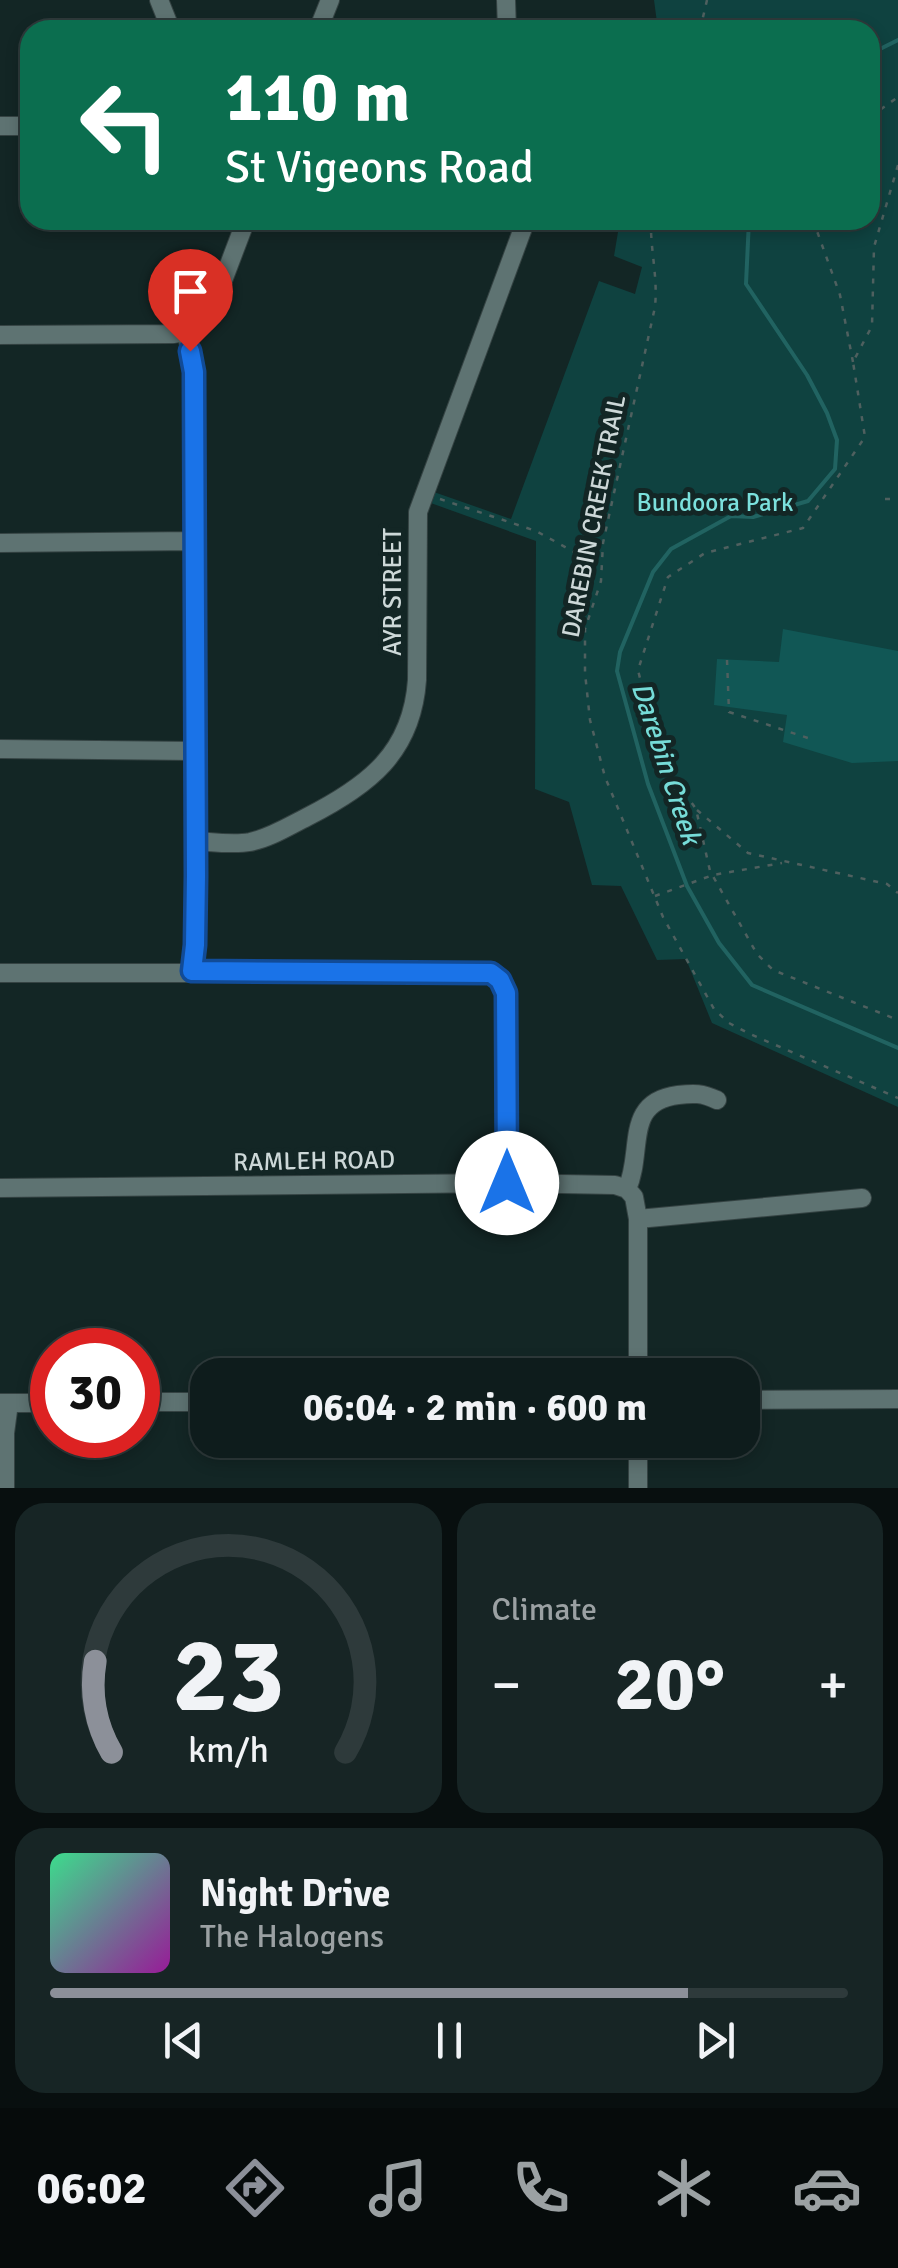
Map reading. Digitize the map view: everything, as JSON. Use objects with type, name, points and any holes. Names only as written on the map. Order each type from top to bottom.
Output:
[{"type":"street","points":[[0,335],[193,330],[212,312],[242,230]]},
{"type":"street","name":"AYR STREET","points":[[196,842],[250,842],[274,834],[360,788],[392,754],[416,700],[417,523],[424,493],[522,230]]},
{"type":"street","points":[[193,330],[203,350],[194,372],[196,971]]},
{"type":"street","points":[[0,543],[194,542]]},
{"type":"street","points":[[0,749],[195,750]]},
{"type":"street","points":[[0,973],[482,970],[500,980],[506,993],[507,1183]]},
{"type":"street","points":[[638,1358],[638,1219],[634,1197],[627,1189],[636,1170],[638,1125],[646,1110],[666,1097],[700,1092],[716,1100]]},
{"type":"street","name":"RAMLEH ROAD","points":[[0,1188],[507,1183],[616,1185],[627,1189]]},
{"type":"street","points":[[638,1219],[862,1198]]},
{"type":"street","points":[[760,1400],[898,1399]]},
{"type":"street","points":[[160,1402],[190,1402]]},
{"type":"street","points":[[5,1488],[3,1403],[30,1403]]},
{"type":"street","points":[[638,1458],[638,1488]]},
{"type":"path","points":[[880,226],[898,164]]},
{"type":"path","name":"DAREBIN CREEK TRAIL","points":[[652,230],[657,280],[655,306],[603,543],[600,580],[585,629],[590,720],[605,778],[654,896],[714,1009],[729,1023],[898,1098]]},
{"type":"path","points":[[817,230],[840,295],[865,437],[803,528],[705,554],[668,577],[638,670],[660,756],[696,809],[748,853],[887,884],[898,893]]},
{"type":"path","points":[[853,362],[872,326],[874,246],[879,230]]},
{"type":"path","points":[[424,493],[536,531],[576,553],[600,580]]},
{"type":"path","points":[[885,499],[898,499]]},
{"type":"path","points":[[727,660],[729,712],[811,739]]},
{"type":"path","points":[[696,809],[713,875],[758,954],[774,970],[898,1020]]},
{"type":"path","points":[[654,896],[713,875],[786,862]]},
{"type":"green space","name":"Bundoora Park","points":[[654,0],[898,0],[898,1107],[712,1023],[686,959],[657,960],[621,886],[592,885],[569,802],[535,789],[536,541],[428,502],[431,491],[511,519],[599,281],[635,294],[642,267],[614,256],[618,230],[880,230],[880,20],[657,20]]},
{"type":"shaded area","points":[[783,629],[898,651],[898,761],[852,763],[783,742],[787,715],[714,705],[717,659],[779,662]]},
{"type":"waterway","name":"Darebin Creek","points":[[880,49],[898,40]]},
{"type":"waterway","name":"Darebin Creek","points":[[749,230],[746,284],[807,375],[827,413],[837,440],[835,469],[808,501],[753,517],[731,516],[671,549],[653,572],[620,652],[617,671],[648,784],[687,886],[719,943],[752,985],[898,1048]]},
{"type":"route","points":[[190,351],[194,372],[196,811],[192,971],[491,973],[506,993],[507,1183]]}]
